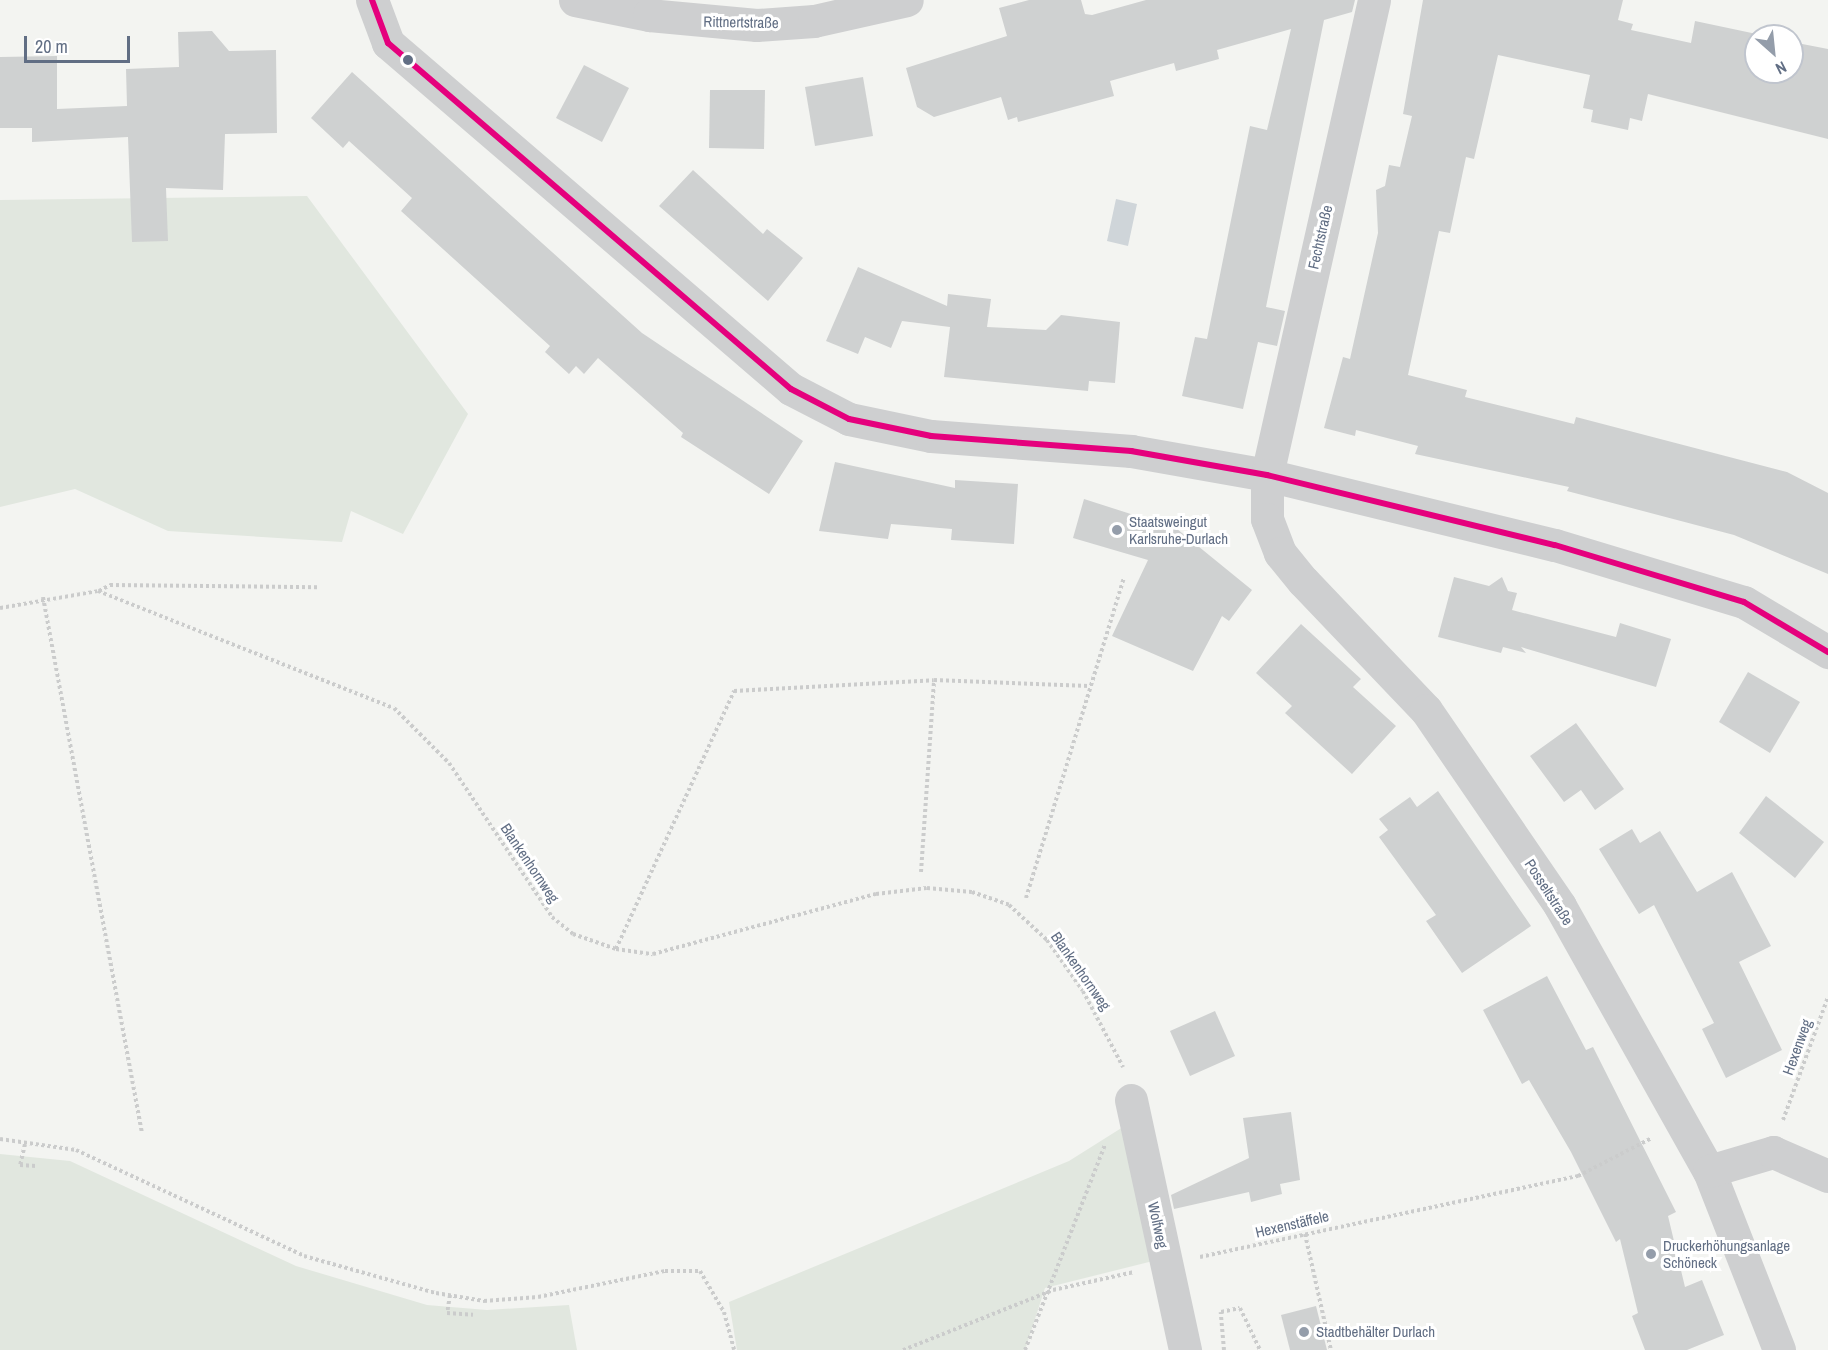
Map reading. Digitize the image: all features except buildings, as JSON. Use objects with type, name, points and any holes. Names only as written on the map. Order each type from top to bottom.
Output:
[{"type":"street","points":[[372,0],[388,43],[792,389],[849,419],[931,436],[1131,451],[1267,475],[1555,545],[1744,602],[1828,652]]},
{"type":"street","name":"Rittnertstraße","points":[[575,0],[649,15],[757,25],[814,21],[907,0]]},
{"type":"street","name":"Fechtstraße","points":[[1267,475],[1374,0]]},
{"type":"street","name":"Posseltstraße","points":[[1267,475],[1267,519],[1280,553],[1426,710],[1560,906],[1684,1122],[1709,1171],[1779,1350]]},
{"type":"street","name":"Wolfweg","points":[[1131,1100],[1185,1350]]},
{"type":"street","points":[[1709,1171],[1773,1152],[1828,1176]]},
{"type":"path","points":[[1026,898],[1089,686],[1124,578]]},
{"type":"path","points":[[98,591],[110,585],[318,586]]},
{"type":"path","name":"Blankenhornweg","points":[[0,608],[43,597],[98,591],[394,708],[449,764],[552,917],[573,933],[616,949],[653,954],[876,894],[927,888],[972,892],[1009,905],[1047,940],[1113,1042],[1131,1100]]},
{"type":"path","points":[[43,597],[142,1133]]},
{"type":"path","points":[[616,949],[735,691],[934,680],[1089,686]]},
{"type":"path","points":[[921,872],[934,680]]},
{"type":"path","name":"Hexenweg","points":[[1781,1127],[1828,997]]},
{"type":"path","points":[[1025,1350],[1053,1290],[1104,1146],[1131,1100]]},
{"type":"path","name":"Hexenstäffele","points":[[903,1350],[1053,1290],[1578,1176],[1684,1122]]},
{"type":"path","points":[[0,1139],[76,1150],[303,1256],[450,1295],[484,1300],[538,1298],[665,1271],[700,1271],[724,1312],[734,1350]]},
{"type":"path","points":[[25,1144],[20,1165],[36,1166]]},
{"type":"path","points":[[1305,1234],[1331,1350]]},
{"type":"path","points":[[450,1295],[447,1313],[473,1315]]},
{"type":"path","points":[[1224,1350],[1221,1312],[1240,1308],[1260,1350]]},
{"type":"shaded area","points":[[307,196],[468,414],[403,534],[351,511],[342,542],[168,531],[75,489],[0,507],[0,200]]},
{"type":"shaded area","points":[[1116,199],[1137,204],[1128,246],[1107,241]]},
{"type":"shaded area","points":[[1123,1127],[1153,1261],[1045,1288],[1025,1350],[737,1350],[729,1302],[1069,1161]]},
{"type":"shaded area","points":[[0,1154],[70,1161],[296,1266],[427,1305],[487,1310],[569,1305],[577,1350],[0,1350]]},
{"type":"transit line","points":[[372,0],[388,43],[791,389],[849,419],[931,436],[1131,451],[1267,475],[1555,545],[1744,602],[1828,652]]},
{"type":"place","name":"Staatsweingut Karlsruhe-Durlach","points":[[1117,530]]},
{"type":"place","name":"Druckerhöhungsanlage Schöneck","points":[[1651,1254]]},
{"type":"place","name":"Stadtbehälter Durlach","points":[[1304,1332]]}]
